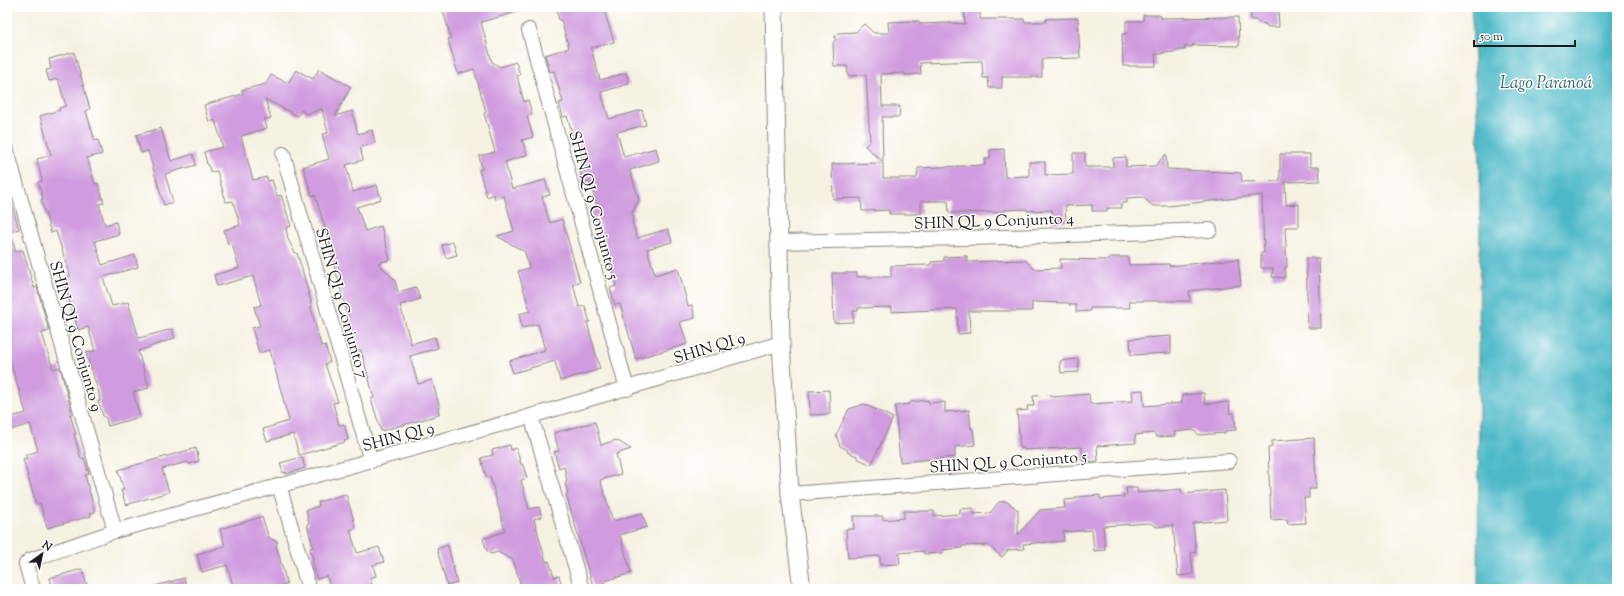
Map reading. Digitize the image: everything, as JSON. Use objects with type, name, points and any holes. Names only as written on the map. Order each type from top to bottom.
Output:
[{"type":"street","points":[[774,7],[781,343],[790,494],[802,589]]},
{"type":"street","name":"SHIN QI 9 Conjunto 5","points":[[529,30],[627,389]]},
{"type":"street","name":"SHIN QI 9 Conjunto 9","points":[[7,151],[115,531]]},
{"type":"street","name":"SHIN QI 9 Conjunto 7","points":[[282,154],[371,461]]},
{"type":"street","name":"SHIN QL 9 Conjunto 4","points":[[780,242],[1016,237],[1210,230]]},
{"type":"street","name":"SHIN QI 9","points":[[33,589],[26,564],[30,560],[115,531],[627,389],[781,343]]},
{"type":"street","points":[[531,416],[582,589]]},
{"type":"street","name":"SHIN QL 9 Conjunto 5","points":[[790,494],[1229,461]]},
{"type":"street","points":[[279,485],[308,589]]},
{"type":"water","name":"Lago Paranoá","points":[[1471,7],[1617,7],[1617,589],[1478,589],[1480,165]]},
{"type":"building","points":[[442,7],[523,7],[524,10],[481,22],[492,62],[500,67],[516,62],[520,75],[517,76],[524,102],[528,100],[532,115],[527,116],[533,137],[522,140],[527,155],[505,162],[512,189],[545,180],[550,195],[542,197],[550,223],[562,219],[580,282],[573,284],[579,307],[585,306],[590,322],[587,322],[600,369],[560,381],[555,361],[513,373],[509,361],[545,350],[538,324],[522,328],[519,314],[530,311],[518,271],[529,268],[525,252],[497,236],[514,231],[504,196],[495,199],[494,194],[487,197],[479,170],[482,169],[479,156],[495,152],[484,113],[486,112],[474,69],[458,74],[448,39],[451,38]]},
{"type":"building","points":[[556,7],[600,7],[604,10],[614,42],[591,48],[600,80],[626,73],[629,84],[601,92],[609,119],[642,110],[646,125],[617,132],[624,157],[656,148],[659,161],[630,170],[639,200],[632,213],[634,217],[632,221],[637,238],[668,229],[672,242],[647,249],[655,275],[678,268],[688,306],[692,305],[695,318],[680,322],[687,344],[636,359],[620,304],[615,305],[610,288],[616,286],[598,219],[593,221],[589,209],[597,206],[590,182],[583,184],[580,171],[585,170],[578,145],[576,145],[567,116],[563,117],[559,103],[563,102],[554,71],[550,72],[545,55],[569,48]]},
{"type":"building","points":[[1251,7],[1278,8],[1279,27],[1268,27],[1265,24],[1259,23],[1257,20],[1251,20]]},
{"type":"building","points":[[964,11],[980,11],[980,19],[1024,19],[1024,22],[1046,22],[1046,19],[1078,18],[1080,58],[1042,59],[1042,77],[1002,77],[1002,88],[989,88],[988,78],[983,78],[982,61],[920,63],[921,74],[881,74],[882,106],[900,106],[899,117],[882,117],[883,162],[865,146],[870,141],[866,75],[848,76],[847,66],[834,66],[833,43],[835,36],[838,33],[856,32],[864,24],[874,33],[889,33],[888,22],[919,21],[920,24],[965,24]]},
{"type":"building","points":[[1143,15],[1158,15],[1161,16],[1161,18],[1238,17],[1239,46],[1192,45],[1192,47],[1184,47],[1185,50],[1155,54],[1156,66],[1123,66],[1122,34],[1126,34],[1126,21],[1143,21]]},
{"type":"building","points":[[74,52],[90,109],[86,111],[95,141],[98,140],[102,154],[87,158],[95,184],[98,183],[104,203],[99,204],[105,225],[116,222],[119,234],[95,241],[102,265],[135,255],[138,267],[103,277],[112,306],[128,302],[139,338],[172,329],[175,338],[138,351],[149,388],[133,392],[140,417],[108,426],[98,401],[100,401],[99,393],[86,353],[95,351],[88,327],[78,330],[63,278],[70,276],[56,231],[51,233],[41,200],[43,199],[38,182],[42,181],[37,159],[51,155],[40,116],[60,110],[59,108],[66,106],[58,79],[49,81],[46,70],[51,69],[49,59]]},
{"type":"building","points":[[319,69],[351,87],[335,116],[352,111],[358,134],[372,130],[375,143],[360,147],[363,160],[346,165],[353,192],[377,185],[381,199],[357,207],[365,231],[381,226],[390,260],[378,263],[395,280],[398,292],[416,287],[420,299],[400,305],[411,344],[435,337],[438,348],[410,356],[418,384],[432,380],[440,408],[438,408],[439,415],[381,431],[371,399],[374,398],[361,350],[357,351],[328,244],[330,244],[315,195],[312,196],[303,167],[329,159],[322,134],[328,133],[322,109],[307,114],[301,110],[298,116],[265,99],[271,118],[264,119],[267,128],[241,136],[253,180],[267,177],[268,181],[272,180],[277,196],[281,195],[291,226],[286,228],[288,239],[295,253],[297,253],[302,269],[321,346],[325,345],[330,362],[325,364],[338,402],[333,403],[339,425],[344,424],[348,440],[299,455],[293,434],[267,441],[263,429],[289,421],[270,350],[259,353],[252,328],[260,326],[254,307],[261,305],[253,276],[217,286],[214,275],[239,268],[232,243],[228,244],[224,230],[240,225],[233,201],[226,202],[217,171],[211,172],[207,164],[204,152],[223,147],[215,120],[209,122],[204,105],[243,94],[242,90],[266,84],[271,75],[288,83],[296,70],[313,79]]},
{"type":"building","points":[[161,128],[171,161],[193,154],[196,165],[165,174],[173,202],[164,205],[148,151],[141,153],[136,135]]},
{"type":"building","points":[[1004,149],[1005,177],[1029,176],[1029,162],[1045,162],[1045,175],[1073,174],[1073,153],[1085,153],[1085,167],[1113,167],[1113,158],[1126,157],[1126,167],[1155,166],[1166,154],[1167,169],[1241,173],[1242,182],[1280,181],[1280,154],[1310,154],[1310,167],[1319,167],[1320,181],[1285,182],[1286,205],[1299,204],[1299,227],[1285,227],[1287,267],[1285,267],[1285,278],[1272,277],[1273,268],[1261,268],[1261,253],[1264,253],[1262,195],[1168,206],[1153,206],[1142,197],[1127,198],[1127,203],[1121,203],[1121,208],[1107,208],[1107,211],[1092,211],[1092,205],[1065,206],[1066,222],[1052,223],[1052,210],[1027,211],[1027,209],[1004,210],[1004,212],[949,213],[948,201],[921,201],[921,214],[889,214],[889,210],[862,211],[861,198],[833,199],[832,164],[883,163],[883,178],[917,178],[918,168],[985,165],[985,159],[990,159],[990,150]]},
{"type":"building","points":[[10,198],[19,229],[10,232],[16,252],[23,250],[34,288],[37,287],[49,331],[42,333],[53,369],[60,367],[72,414],[70,414],[76,434],[74,434],[81,459],[84,458],[89,474],[85,475],[95,512],[90,513],[91,516],[47,528],[40,503],[36,504],[23,459],[27,458],[25,455],[38,451],[30,424],[7,431],[7,418],[26,413],[7,352],[7,199]]},
{"type":"building","points":[[453,242],[457,255],[446,258],[442,245]]},
{"type":"building","points":[[967,256],[967,262],[1025,260],[1034,269],[1061,268],[1060,259],[1109,260],[1109,257],[1128,257],[1129,265],[1169,264],[1170,266],[1238,259],[1241,285],[1189,291],[1190,301],[1129,301],[1130,308],[1090,308],[1090,311],[1076,312],[1076,305],[1069,305],[1069,303],[1032,302],[1032,311],[969,311],[970,333],[958,334],[957,309],[892,312],[892,307],[858,308],[858,311],[853,311],[853,322],[834,323],[832,273],[857,273],[857,277],[891,277],[891,266],[931,265],[931,262],[944,261],[944,257]]},
{"type":"building","points":[[1306,258],[1319,258],[1321,328],[1308,328]]},
{"type":"building","points":[[1171,336],[1171,353],[1131,355],[1130,339]]},
{"type":"building","points":[[1078,359],[1079,372],[1061,373],[1060,361]]},
{"type":"building","points":[[829,390],[830,414],[810,415],[809,391]]},
{"type":"building","points":[[1143,390],[1144,406],[1182,403],[1182,395],[1204,393],[1205,404],[1229,402],[1230,414],[1234,413],[1236,430],[1225,431],[1225,433],[1199,435],[1193,430],[1174,432],[1175,436],[1157,437],[1153,433],[1135,435],[1136,443],[1097,446],[1098,461],[1083,462],[1082,447],[1024,450],[1024,448],[1020,448],[1017,411],[1028,410],[1027,406],[1034,406],[1033,396],[1053,395],[1053,397],[1089,394],[1090,404],[1092,404],[1133,401],[1132,391]]},
{"type":"building","points":[[928,400],[929,403],[945,402],[945,412],[969,410],[971,429],[973,429],[975,445],[955,447],[955,457],[900,462],[895,406]]},
{"type":"building","points":[[864,404],[893,418],[871,465],[857,458],[857,456],[847,452],[848,450],[840,446],[836,435],[849,409]]},
{"type":"building","points":[[595,422],[601,445],[616,440],[631,449],[616,454],[621,474],[600,480],[613,521],[642,513],[647,527],[620,535],[631,573],[593,586],[566,494],[568,493],[565,484],[567,481],[564,466],[559,468],[554,452],[559,451],[554,433]]},
{"type":"building","points":[[1314,438],[1316,489],[1309,489],[1309,498],[1304,498],[1306,523],[1288,524],[1287,519],[1271,520],[1268,448],[1272,447],[1272,441]]},
{"type":"building","points":[[510,445],[511,450],[516,448],[527,478],[521,480],[529,509],[539,507],[542,517],[534,519],[546,562],[549,561],[554,577],[559,576],[563,589],[522,589],[513,560],[498,552],[491,554],[487,551],[483,539],[505,531],[490,476],[486,477],[481,458],[493,455],[492,450]]},
{"type":"building","points":[[196,448],[199,461],[190,464],[187,462],[162,469],[169,492],[126,505],[121,490],[124,490],[118,470]]},
{"type":"building","points":[[302,457],[305,468],[286,474],[286,472],[283,473],[280,463]]},
{"type":"building","points":[[1126,488],[1137,488],[1138,493],[1181,489],[1182,494],[1225,490],[1227,520],[1193,523],[1196,552],[1191,553],[1193,574],[1178,576],[1173,525],[1157,527],[1150,523],[1103,526],[1105,550],[1094,551],[1092,530],[1063,532],[1064,541],[1023,544],[1024,549],[1008,550],[1002,557],[988,545],[962,546],[962,548],[943,550],[943,553],[924,554],[924,551],[899,553],[900,564],[880,565],[880,556],[848,558],[846,529],[854,529],[853,516],[883,516],[883,520],[904,518],[904,511],[934,511],[934,516],[960,514],[960,509],[973,508],[973,514],[990,513],[999,502],[1006,501],[1018,510],[1018,535],[1040,510],[1065,508],[1064,500],[1076,499],[1076,497],[1100,495],[1100,499],[1124,497],[1123,495],[1127,494]]},
{"type":"building","points":[[346,494],[356,528],[350,530],[357,553],[379,547],[384,562],[373,565],[376,576],[370,578],[373,589],[330,589],[327,576],[317,579],[310,548],[313,547],[307,524],[309,523],[306,510],[319,506],[318,502]]},
{"type":"building","points":[[262,517],[269,538],[278,542],[276,545],[287,584],[272,589],[234,589],[227,565],[202,572],[197,554],[225,546],[220,529]]},
{"type":"building","points":[[448,545],[457,583],[447,586],[437,549]]},
{"type":"building","points":[[82,569],[88,589],[53,589],[50,578]]},
{"type":"building","points":[[184,578],[187,589],[155,589],[155,586]]}]
